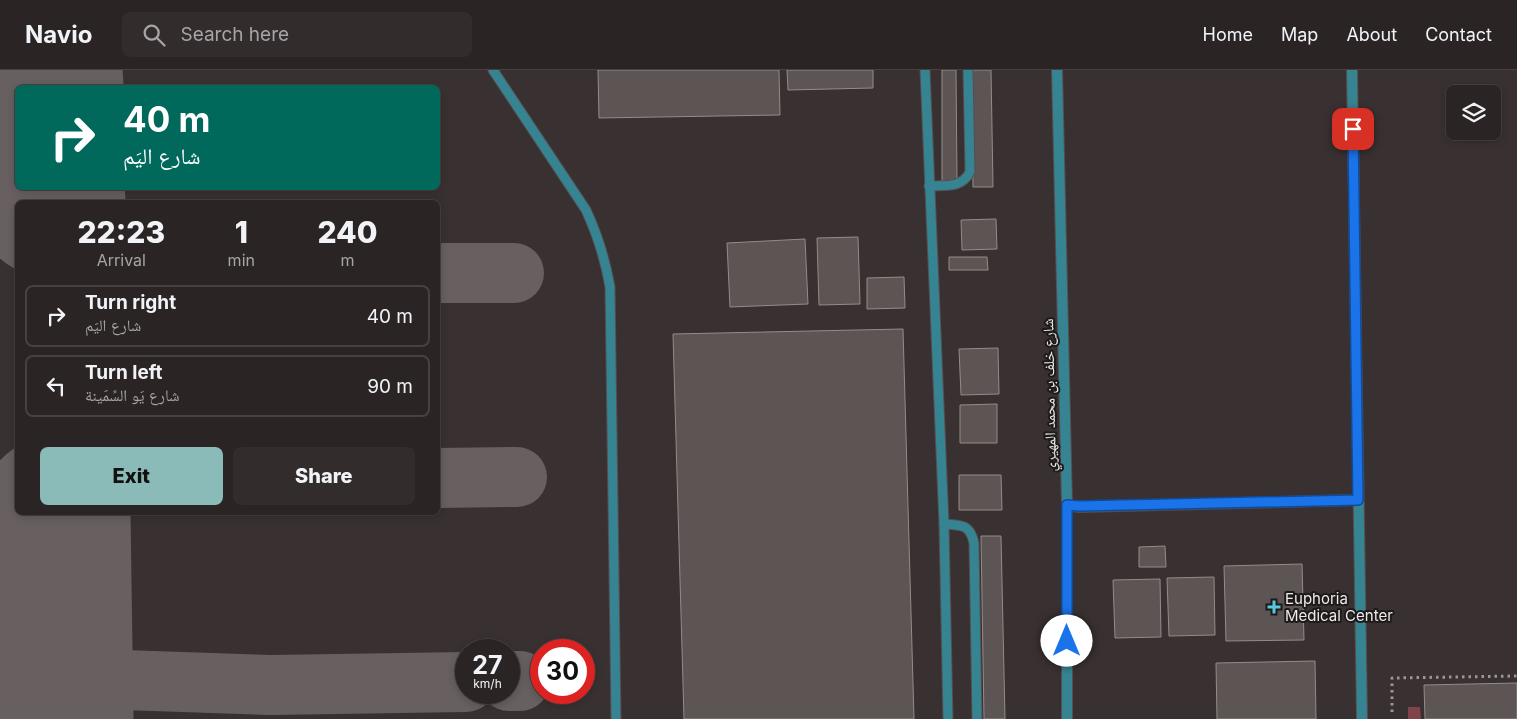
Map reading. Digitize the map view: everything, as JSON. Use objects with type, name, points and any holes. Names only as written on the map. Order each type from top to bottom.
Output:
[{"type":"street","name":"شارع خلف بن محمد المهيري","points":[[1057,70],[1067,505],[1067,719]]},
{"type":"street","points":[[1352,70],[1362,719]]},
{"type":"street","points":[[1067,505],[1358,500]]},
{"type":"lane","points":[[493,70],[586,210],[597,234],[605,260],[610,287],[616,719]]},
{"type":"lane","points":[[925,70],[944,524],[948,719]]},
{"type":"lane","points":[[929,186],[956,185],[962,182],[970,172],[968,70]]},
{"type":"lane","points":[[944,524],[965,527],[970,531],[974,543],[977,719]]},
{"type":"path","points":[[1392,712],[1392,678],[1517,676]]},
{"type":"shaded area","points":[[1408,707],[1420,707],[1421,719],[1408,719]]},
{"type":"building","points":[[598,70],[779,70],[780,115],[599,118]]},
{"type":"building","points":[[787,70],[873,70],[873,88],[788,90]]},
{"type":"building","points":[[942,70],[956,70],[957,180],[942,181]]},
{"type":"building","points":[[971,70],[991,70],[993,187],[973,187]]},
{"type":"building","points":[[996,219],[997,249],[962,250],[961,220]]},
{"type":"building","points":[[858,237],[860,304],[819,305],[817,238]]},
{"type":"building","points":[[805,239],[808,304],[730,307],[727,243]]},
{"type":"building","points":[[949,257],[987,257],[988,270],[949,270]]},
{"type":"building","points":[[904,277],[905,308],[867,309],[867,278]]},
{"type":"building","points":[[903,329],[914,719],[684,719],[673,334]]},
{"type":"building","points":[[998,348],[999,394],[961,395],[959,349]]},
{"type":"building","points":[[997,404],[997,443],[960,443],[960,405]]},
{"type":"building","points":[[959,475],[1001,475],[1002,510],[959,510]]},
{"type":"building","points":[[981,536],[1001,536],[1005,719],[984,719]]},
{"type":"building","points":[[1165,546],[1166,567],[1139,567],[1139,547]]},
{"type":"building","points":[[1302,564],[1304,640],[1226,641],[1224,566]]},
{"type":"building","points":[[1214,577],[1215,635],[1169,636],[1167,578]]},
{"type":"building","points":[[1160,579],[1161,637],[1115,638],[1113,580]]},
{"type":"building","points":[[1315,661],[1316,719],[1217,719],[1216,663]]},
{"type":"building","points":[[1517,683],[1517,719],[1425,719],[1424,685]]},
{"type":"taxiway","points":[[60,85],[77,70]]},
{"type":"taxiway","points":[[440,273],[514,273]]},
{"type":"taxiway","points":[[440,478],[517,477]]},
{"type":"taxiway","points":[[57,616],[82,656],[99,668],[123,680],[271,685],[455,682]]},
{"type":"taxiway","points":[[74,719],[95,699],[123,680]]},
{"type":"runway","points":[[47,70],[48,85]]},
{"type":"runway","points":[[49,190],[50,200]]},
{"type":"runway","points":[[55,515],[58,719]]},
{"type":"place","name":"Euphoria Medical Center","points":[[1274,607]]},
{"type":"route","points":[[1067,641],[1067,505],[1358,500],[1353,129]]}]
